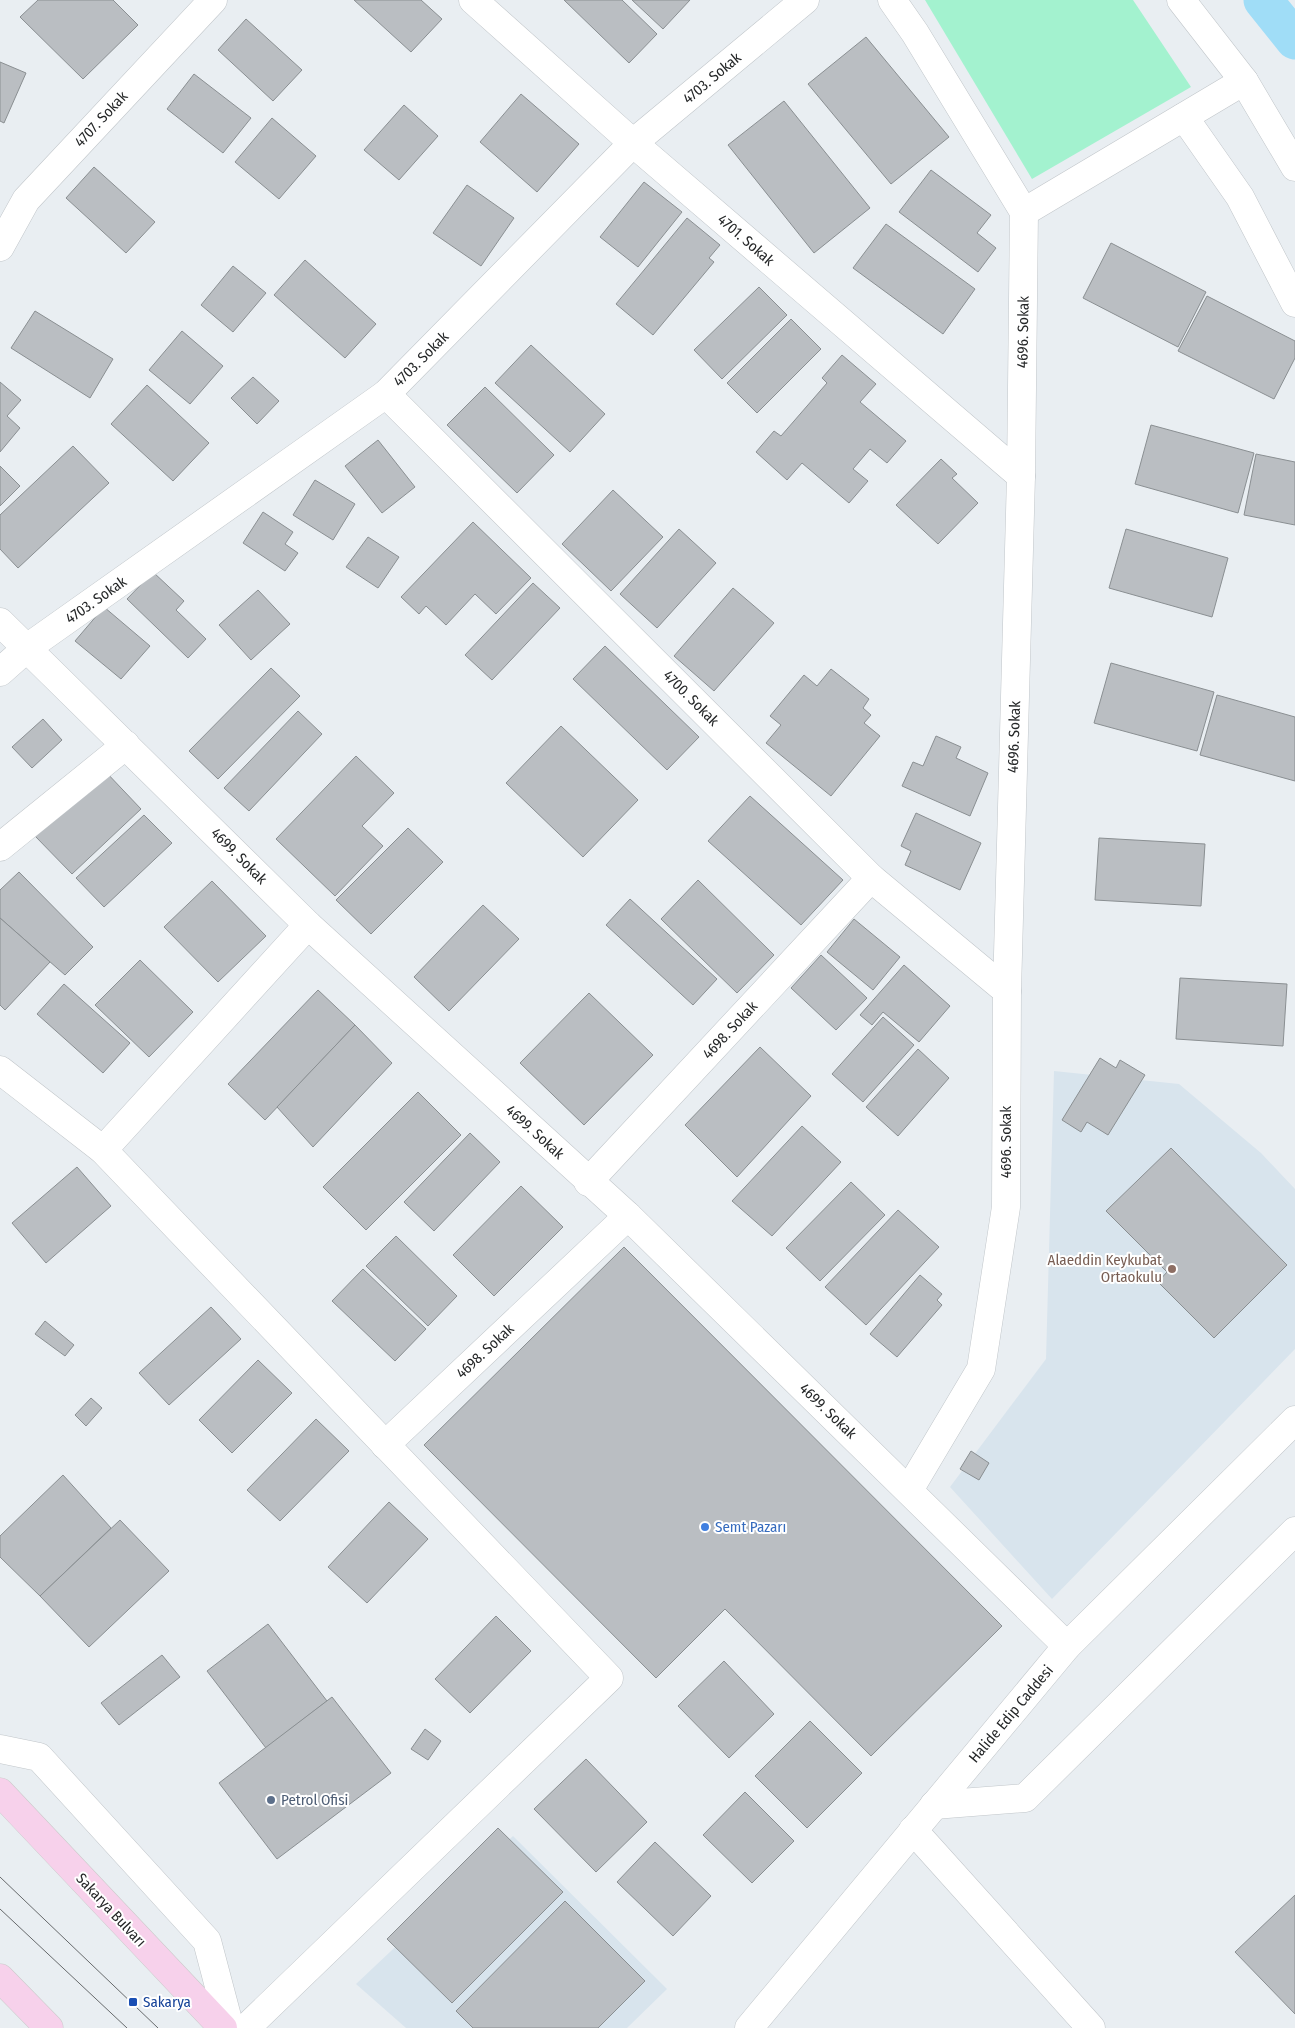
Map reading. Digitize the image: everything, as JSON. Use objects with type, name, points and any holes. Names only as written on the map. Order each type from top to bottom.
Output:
[{"type":"main road","name":"Sakarya Bulvarı","points":[[0,1792],[223,2028]]},
{"type":"main road","points":[[0,1978],[49,2028]]},
{"type":"street","name":"4707. Sokak","points":[[0,246],[26,200],[213,0]]},
{"type":"street","name":"4701. Sokak","points":[[473,0],[634,143],[1021,476]]},
{"type":"street","name":"4703. Sokak","points":[[0,672],[28,648],[386,394],[634,143],[805,0]]},
{"type":"street","points":[[892,0],[916,33],[1024,212],[1244,81]]},
{"type":"street","points":[[1180,0],[1244,81],[1295,166]]},
{"type":"street","points":[[1184,117],[1240,197],[1295,303]]},
{"type":"street","name":"4696. Sokak","points":[[909,1490],[981,1368],[1006,1207],[1007,991],[1021,476],[1024,212]]},
{"type":"street","name":"4700. Sokak","points":[[386,394],[871,878],[1007,991]]},
{"type":"street","name":"4699. Sokak","points":[[0,622],[308,925],[588,1182],[628,1216],[1066,1646]]},
{"type":"street","points":[[0,847],[126,746]]},
{"type":"street","name":"4698. Sokak","points":[[588,1182],[871,878]]},
{"type":"street","points":[[103,1150],[308,925]]},
{"type":"street","points":[[0,1070],[103,1150],[609,1678],[246,2028]]},
{"type":"street","name":"4698. Sokak","points":[[385,1444],[628,1216]]},
{"type":"street","name":"Halide Edip Caddesi","points":[[749,2028],[1066,1646],[1295,1420]]},
{"type":"street","points":[[934,1806],[1025,1798],[1295,1531]]},
{"type":"street","points":[[0,1749],[39,1757],[207,1941],[230,2028]]},
{"type":"street","points":[[913,1830],[1091,2028]]},
{"type":"shaded area","name":"Alaeddin Keykubat Ortaokulu","points":[[1054,1071],[1179,1084],[1261,1153],[1295,1189],[1295,1349],[1052,1599],[950,1487],[1046,1359]]},
{"type":"shaded area","points":[[513,1836],[667,1989],[627,2028],[406,2028],[356,1984]]},
{"type":"green space","points":[[925,0],[1133,0],[1191,87],[1032,179]]},
{"type":"building","points":[[38,0],[113,0],[138,25],[83,79],[20,17]]},
{"type":"building","points":[[354,0],[421,0],[442,19],[411,52]]},
{"type":"building","points":[[564,0],[622,0],[657,34],[629,63]]},
{"type":"building","points":[[632,0],[690,0],[663,29]]},
{"type":"building","points":[[246,19],[302,70],[273,101],[218,50]]},
{"type":"building","points":[[866,37],[949,137],[891,184],[808,84]]},
{"type":"building","points":[[0,62],[26,73],[4,123],[0,121]]},
{"type":"building","points":[[194,74],[251,118],[223,153],[167,109]]},
{"type":"building","points":[[521,94],[579,144],[537,192],[480,142]]},
{"type":"building","points":[[784,101],[870,208],[814,253],[728,145]]},
{"type":"building","points":[[404,105],[438,136],[399,180],[364,150]]},
{"type":"building","points":[[272,118],[316,156],[279,199],[235,162]]},
{"type":"building","points":[[94,167],[155,222],[126,253],[66,198]]},
{"type":"building","points":[[931,170],[991,215],[977,233],[996,248],[978,272],[899,212]]},
{"type":"building","points":[[644,182],[682,212],[638,267],[600,237]]},
{"type":"building","points":[[467,185],[514,218],[481,266],[433,233]]},
{"type":"building","points":[[687,218],[720,245],[709,258],[714,262],[653,335],[616,304]]},
{"type":"building","points":[[886,224],[975,289],[943,334],[853,268]]},
{"type":"building","points":[[1111,243],[1206,292],[1178,347],[1083,298]]},
{"type":"building","points":[[305,260],[376,324],[345,358],[274,295]]},
{"type":"building","points":[[233,266],[266,293],[233,332],[201,305]]},
{"type":"building","points":[[759,287],[787,315],[722,379],[694,350]]},
{"type":"building","points":[[1207,296],[1295,341],[1295,358],[1274,399],[1178,351]]},
{"type":"building","points":[[35,311],[113,359],[90,398],[11,348]]},
{"type":"building","points":[[791,319],[821,349],[757,413],[727,383]]},
{"type":"building","points":[[182,331],[223,366],[190,404],[149,370]]},
{"type":"building","points":[[531,345],[605,414],[570,452],[495,383]]},
{"type":"building","points":[[842,355],[876,384],[860,402],[906,441],[887,463],[870,449],[853,469],[868,481],[849,503],[802,463],[787,480],[756,452],[774,431],[781,436],[827,383],[822,378]]},
{"type":"building","points":[[253,377],[279,401],[257,424],[231,398]]},
{"type":"building","points":[[0,382],[21,400],[7,416],[20,428],[0,452]]},
{"type":"building","points":[[147,385],[209,443],[173,481],[111,424]]},
{"type":"building","points":[[485,387],[554,455],[517,493],[447,425]]},
{"type":"building","points":[[1151,425],[1254,453],[1238,513],[1135,484]]},
{"type":"building","points":[[378,440],[415,487],[382,513],[345,466]]},
{"type":"building","points":[[73,446],[109,483],[18,568],[0,549],[0,515]]},
{"type":"building","points":[[1256,454],[1295,462],[1295,525],[1244,515]]},
{"type":"building","points":[[941,459],[957,474],[952,478],[978,503],[938,544],[896,505]]},
{"type":"building","points":[[0,466],[20,486],[0,506]]},
{"type":"building","points":[[315,480],[355,504],[333,540],[293,515]]},
{"type":"building","points":[[613,490],[663,537],[611,591],[562,544]]},
{"type":"building","points":[[263,512],[293,532],[285,544],[298,553],[285,571],[243,543]]},
{"type":"building","points":[[473,522],[531,578],[496,614],[475,594],[446,625],[426,606],[419,614],[401,597]]},
{"type":"building","points":[[679,529],[716,563],[657,628],[620,594]]},
{"type":"building","points":[[1126,529],[1228,558],[1212,617],[1109,588]]},
{"type":"building","points":[[368,537],[399,557],[378,588],[346,567]]},
{"type":"building","points":[[153,572],[184,601],[176,610],[206,639],[188,658],[127,599]]},
{"type":"building","points":[[533,583],[560,608],[492,680],[465,655]]},
{"type":"building","points":[[733,588],[774,623],[714,691],[674,656]]},
{"type":"building","points":[[258,590],[290,624],[251,660],[219,625]]},
{"type":"building","points":[[104,607],[150,646],[121,679],[75,641]]},
{"type":"building","points":[[605,646],[699,737],[667,770],[573,679]]},
{"type":"building","points":[[1111,663],[1214,692],[1197,751],[1094,723]]},
{"type":"building","points":[[271,668],[300,696],[218,779],[189,751]]},
{"type":"building","points":[[831,669],[869,699],[863,708],[871,715],[864,723],[880,736],[831,796],[766,743],[781,725],[770,716],[804,675],[817,686]]},
{"type":"building","points":[[1217,695],[1295,717],[1295,781],[1200,755]]},
{"type":"building","points":[[298,711],[322,734],[249,811],[224,788]]},
{"type":"building","points":[[43,719],[62,740],[32,768],[12,747]]},
{"type":"building","points":[[561,726],[638,800],[583,857],[506,783]]},
{"type":"building","points":[[936,736],[961,747],[956,758],[988,773],[970,816],[902,786],[913,762],[923,766]]},
{"type":"building","points":[[356,756],[394,793],[362,826],[383,846],[335,896],[276,839]]},
{"type":"building","points":[[104,770],[141,809],[72,874],[35,836]]},
{"type":"building","points":[[750,796],[843,880],[801,925],[708,841]]},
{"type":"building","points":[[916,813],[981,843],[960,890],[905,865],[911,851],[901,846]]},
{"type":"building","points":[[144,815],[172,843],[104,907],[76,878]]},
{"type":"building","points":[[408,828],[443,862],[371,934],[336,900]]},
{"type":"building","points":[[1099,838],[1205,844],[1201,906],[1095,900]]},
{"type":"building","points":[[19,872],[93,947],[65,975],[0,918],[0,890]]},
{"type":"building","points":[[698,880],[774,955],[737,993],[661,919]]},
{"type":"building","points":[[212,881],[266,936],[218,982],[164,927]]},
{"type":"building","points":[[630,899],[717,979],[693,1005],[606,925]]},
{"type":"building","points":[[483,905],[519,939],[449,1011],[414,977]]},
{"type":"building","points":[[0,918],[50,962],[5,1010],[0,1005]]},
{"type":"building","points":[[854,919],[900,957],[873,990],[827,952]]},
{"type":"building","points":[[821,955],[867,998],[836,1030],[791,988]]},
{"type":"building","points":[[140,960],[193,1012],[149,1057],[95,1005]]},
{"type":"building","points":[[904,965],[950,1006],[919,1042],[883,1012],[872,1025],[860,1015]]},
{"type":"building","points":[[1180,978],[1287,984],[1283,1046],[1176,1039]]},
{"type":"building","points":[[64,984],[130,1043],[103,1073],[37,1014]]},
{"type":"building","points":[[318,990],[355,1025],[265,1120],[228,1084]]},
{"type":"building","points":[[589,993],[653,1055],[584,1125],[520,1063]]},
{"type":"building","points":[[883,1017],[914,1045],[863,1102],[832,1074]]},
{"type":"building","points":[[355,1025],[392,1063],[313,1147],[277,1107]]},
{"type":"building","points":[[760,1047],[811,1096],[737,1177],[685,1125]]},
{"type":"building","points":[[918,1049],[949,1078],[898,1136],[866,1107]]},
{"type":"building","points":[[1100,1058],[1116,1068],[1120,1060],[1145,1075],[1108,1135],[1087,1122],[1081,1132],[1062,1120]]},
{"type":"building","points":[[418,1092],[461,1135],[366,1230],[323,1187]]},
{"type":"building","points":[[802,1126],[841,1162],[772,1236],[732,1201]]},
{"type":"building","points":[[470,1133],[500,1162],[434,1231],[404,1202]]},
{"type":"building","points":[[1171,1148],[1287,1265],[1214,1338],[1158,1282],[1167,1272],[1106,1211]]},
{"type":"building","points":[[77,1167],[111,1206],[46,1263],[12,1223]]},
{"type":"building","points":[[851,1182],[885,1215],[820,1281],[786,1248]]},
{"type":"building","points":[[521,1186],[563,1227],[494,1296],[453,1255]]},
{"type":"building","points":[[898,1210],[939,1247],[866,1325],[825,1287]]},
{"type":"building","points":[[396,1236],[457,1296],[428,1326],[366,1266]]},
{"type":"building","name":"Semt Pazarı","points":[[624,1247],[1002,1626],[871,1756],[725,1609],[656,1678],[424,1445]]},
{"type":"building","points":[[363,1269],[426,1329],[395,1361],[332,1301]]},
{"type":"building","points":[[920,1275],[942,1294],[937,1300],[942,1305],[897,1357],[870,1334]]},
{"type":"building","points":[[211,1307],[241,1339],[169,1405],[139,1373]]},
{"type":"building","points":[[45,1321],[74,1345],[65,1356],[35,1334]]},
{"type":"building","points":[[258,1360],[292,1393],[232,1453],[199,1420]]},
{"type":"building","points":[[91,1398],[102,1408],[86,1426],[75,1415]]},
{"type":"building","points":[[316,1419],[349,1451],[280,1521],[247,1490]]},
{"type":"building","points":[[971,1451],[989,1463],[979,1480],[960,1469]]},
{"type":"building","points":[[63,1475],[111,1528],[40,1596],[0,1557],[0,1536]]},
{"type":"building","points":[[389,1502],[428,1539],[367,1603],[328,1567]]},
{"type":"building","points":[[120,1520],[169,1571],[89,1647],[40,1596]]},
{"type":"building","points":[[496,1616],[531,1651],[470,1713],[435,1679]]},
{"type":"building","points":[[268,1624],[327,1701],[266,1748],[207,1671]]},
{"type":"building","points":[[162,1655],[180,1677],[119,1725],[101,1703]]},
{"type":"building","points":[[724,1661],[774,1714],[729,1758],[678,1706]]},
{"type":"building","points":[[332,1697],[391,1773],[277,1859],[219,1783]]},
{"type":"building","points":[[810,1721],[862,1773],[807,1828],[755,1776]]},
{"type":"building","points":[[425,1729],[441,1741],[428,1760],[411,1749]]},
{"type":"building","points":[[586,1759],[647,1822],[596,1872],[534,1809]]},
{"type":"building","points":[[745,1792],[794,1841],[752,1883],[703,1835]]},
{"type":"building","points":[[498,1828],[563,1892],[452,2003],[387,1939]]},
{"type":"building","points":[[655,1842],[711,1896],[673,1936],[617,1882]]},
{"type":"building","points":[[1295,1895],[1295,2014],[1235,1952]]},
{"type":"building","points":[[565,1901],[645,1981],[598,2028],[473,2028],[456,2011]]},
{"type":"waterway","points":[[1263,0],[1295,40]]},
{"type":"tram line","points":[[0,1877],[158,2028]]},
{"type":"tram line","points":[[0,1909],[127,2028]]},
{"type":"place","name":"Alaeddin Keykubat Ortaokulu","points":[[1172,1269]]},
{"type":"place","name":"Semt Pazarı","points":[[705,1527]]},
{"type":"place","name":"Petrol Ofisi","points":[[271,1800]]},
{"type":"place","name":"Sakarya","points":[[133,2002]]}]
